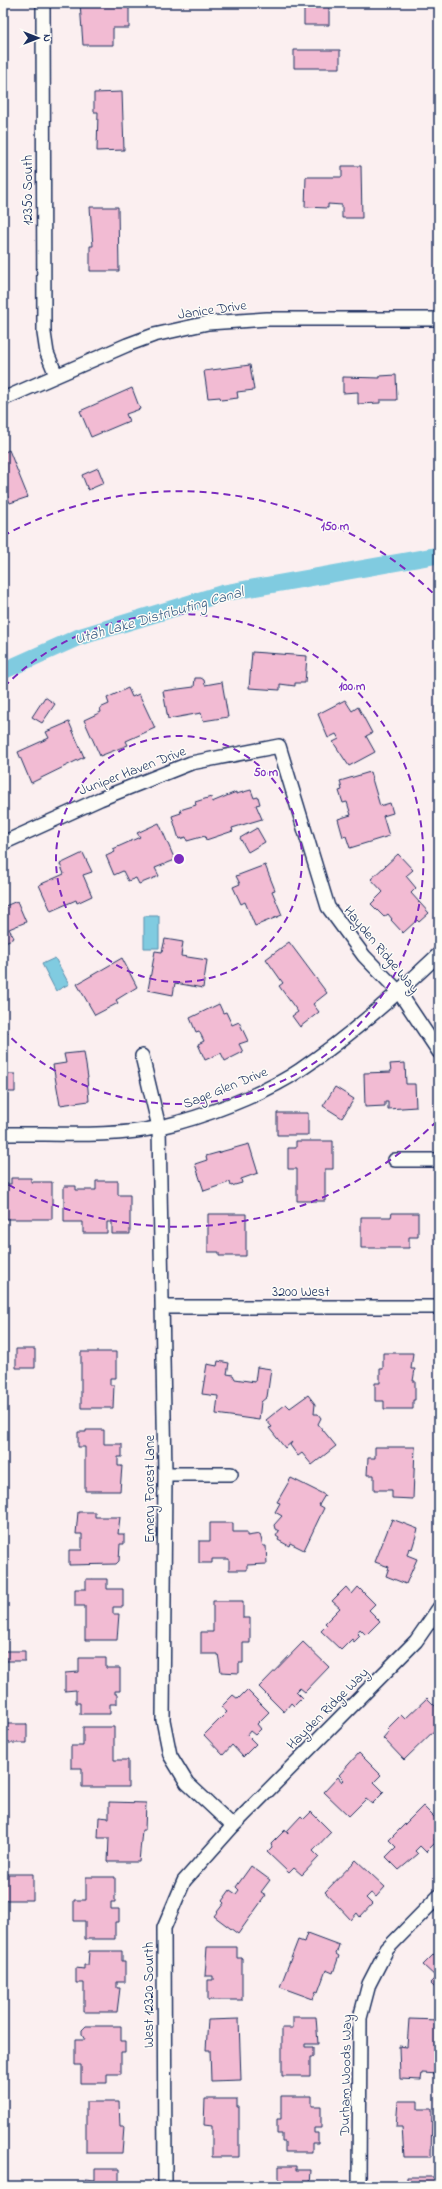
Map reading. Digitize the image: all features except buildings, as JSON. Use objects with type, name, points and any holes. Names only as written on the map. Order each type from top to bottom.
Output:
[{"type":"street","name":"12350 South","points":[[43,3],[44,333],[47,353],[56,375]]},
{"type":"street","name":"Janice Drive","points":[[3,399],[56,375],[154,335],[208,323],[267,319],[439,318]]},
{"type":"street","name":"Juniper Haven Drive","points":[[3,843],[100,799],[191,763],[279,746]]},
{"type":"street","name":"Hayden Ridge Way","points":[[279,746],[328,908],[364,956],[399,992],[439,1052]]},
{"type":"street","name":"Sage Glen Drive","points":[[3,1134],[104,1133],[159,1128],[192,1118],[258,1094],[299,1071],[358,1026],[399,992],[439,954]]},
{"type":"street","name":"Emery Forest Lane","points":[[142,1056],[159,1128],[165,1474],[163,1720],[170,1755],[188,1783],[233,1826]]},
{"type":"street","points":[[395,1160],[439,1160]]},
{"type":"street","name":"3200 West","points":[[163,1307],[439,1307]]},
{"type":"street","points":[[165,1474],[231,1474]]},
{"type":"street","name":"Hayden Ridge Way","points":[[233,1826],[416,1641],[439,1608]]},
{"type":"street","name":"West 12320 Sourth","points":[[165,2186],[164,1928],[184,1881],[233,1826]]},
{"type":"street","name":"Durham Woods Way","points":[[359,2186],[360,2018],[369,1984],[387,1949],[439,1896]]},
{"type":"water","points":[[144,916],[159,916],[159,948],[144,948]]},
{"type":"water","points":[[55,958],[69,984],[56,991],[42,964]]},
{"type":"waterway","name":"Utah Lake Distributing Canal","points":[[3,671],[79,637],[224,593],[439,555]]}]
